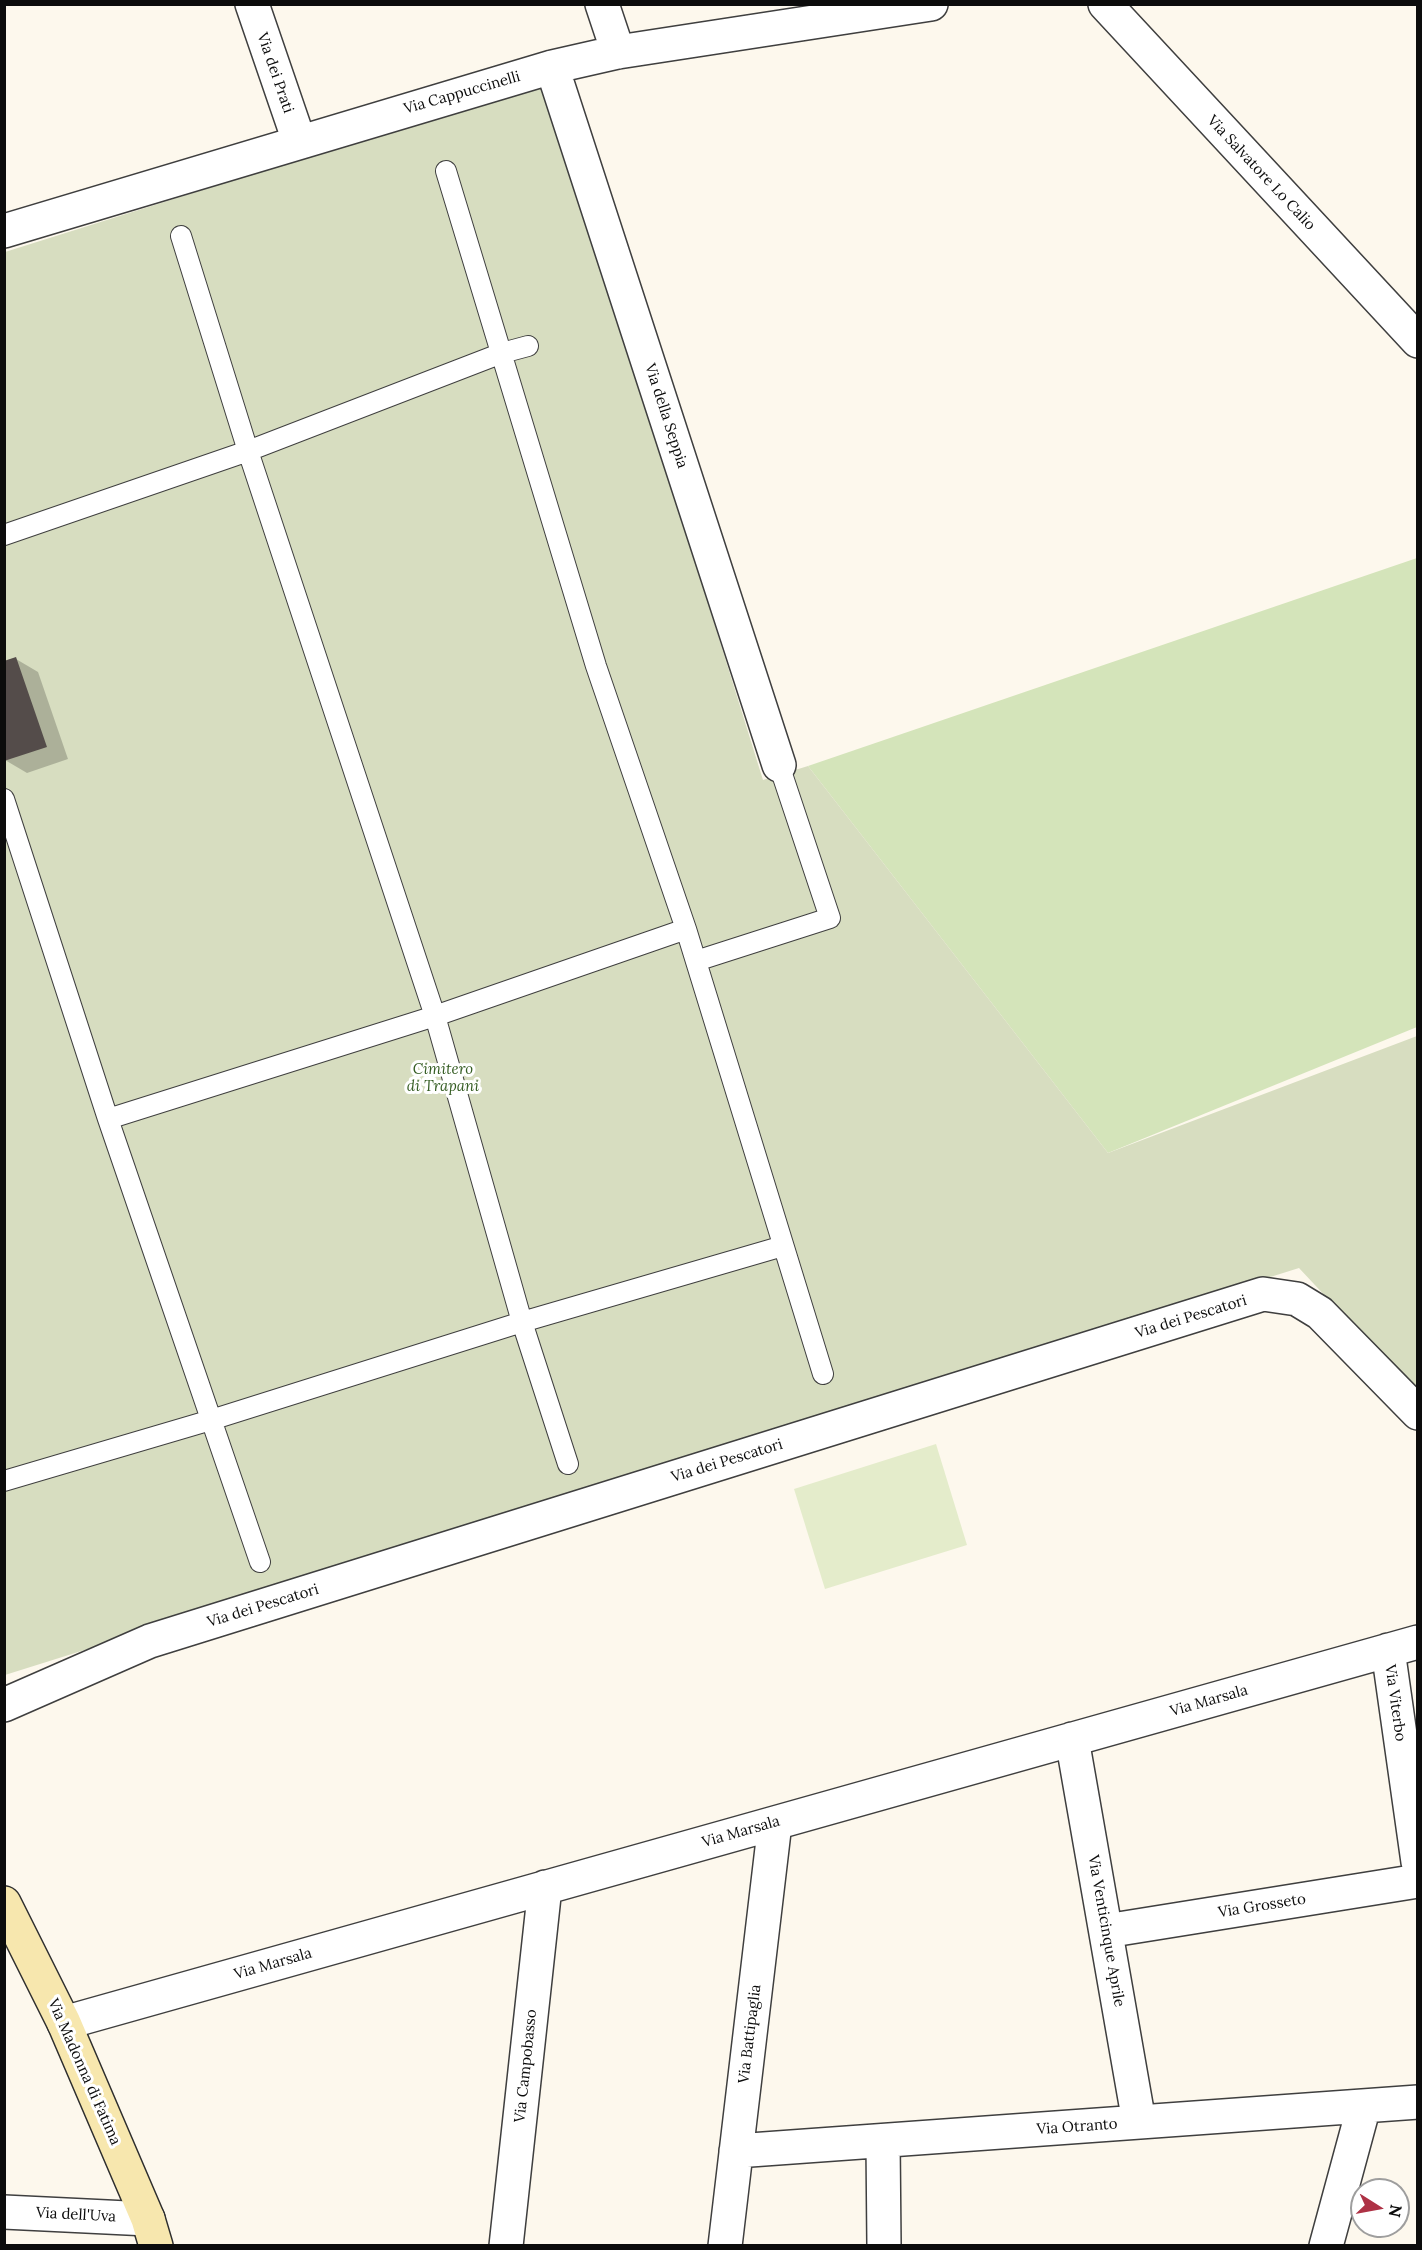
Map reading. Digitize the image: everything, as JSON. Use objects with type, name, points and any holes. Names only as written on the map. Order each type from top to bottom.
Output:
[{"type":"street","name":"Via dei Prati","points":[[252,4],[299,141]]},
{"type":"street","points":[[602,4],[618,52]]},
{"type":"street","name":"Via Cappuccinelli","points":[[4,231],[552,67],[618,52],[931,4]]},
{"type":"street","name":"Via Salvatore Lo Calio","points":[[1105,4],[1418,341]]},
{"type":"street","name":"Via della Seppia","points":[[552,67],[779,765]]},
{"type":"street","name":"Via dei Pescatori","points":[[4,1705],[150,1641],[1263,1294],[1298,1299],[1320,1313],[1418,1413]]},
{"type":"street","name":"Via Marsala","points":[[64,2023],[1402,1646]]},
{"type":"street","name":"Via Viterbo","points":[[1402,1646],[1418,1862]]},
{"type":"street","name":"Via Venticinque Aprile","points":[[1072,1739],[1139,2122]]},
{"type":"street","name":"Via Battipaglia","points":[[724,2246],[776,1823]]},
{"type":"street","name":"Via Grosseto","points":[[1106,1932],[1418,1881]]},
{"type":"street","name":"Via Campobasso","points":[[506,2246],[546,1887]]},
{"type":"street","name":"Via Madonna di Fatima","points":[[4,1903],[64,2023],[152,2232]]},
{"type":"street","name":"Via Otranto","points":[[736,2151],[1418,2102]]},
{"type":"street","points":[[1326,2246],[1364,2106]]},
{"type":"street","points":[[884,2141],[884,2246]]},
{"type":"street","name":"Via dell'Uva","points":[[4,2212],[152,2232]]},
{"type":"lane","points":[[446,171],[596,666],[686,929],[823,1374]]},
{"type":"lane","points":[[181,236],[248,451],[435,1016],[522,1322],[568,1464]]},
{"type":"lane","points":[[4,535],[248,451],[502,353],[528,346]]},
{"type":"lane","points":[[696,961],[830,918],[779,765]]},
{"type":"lane","points":[[4,800],[108,1119],[260,1562]]},
{"type":"lane","points":[[108,1119],[435,1016],[686,929]]},
{"type":"lane","points":[[4,1481],[211,1420],[522,1322],[783,1246]]},
{"type":"green space","name":"Cimitero di Trapani","points":[[546,82],[763,780],[808,766],[1108,1153],[1417,1036],[1417,1394],[1299,1268],[5,1675],[5,252]]},
{"type":"green space","points":[[1417,558],[1417,1027],[1108,1153],[808,766]]},
{"type":"green space","points":[[936,1444],[967,1545],[825,1589],[794,1489]]},
{"type":"building","points":[[16,657],[47,747],[4,761],[4,661]]}]
